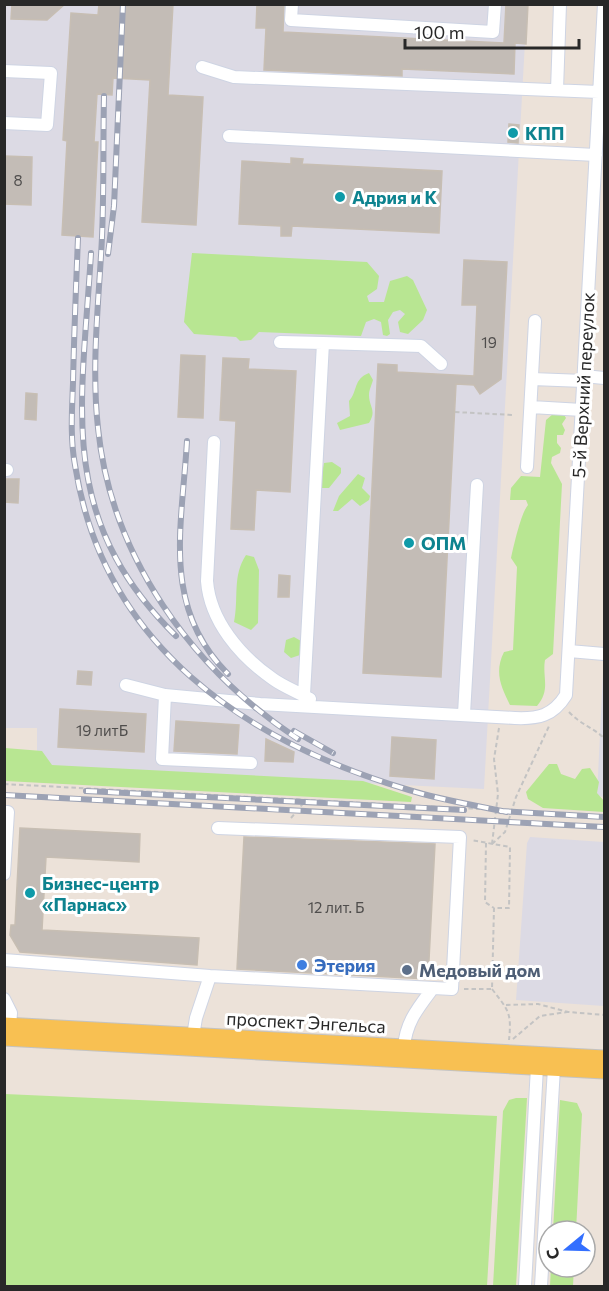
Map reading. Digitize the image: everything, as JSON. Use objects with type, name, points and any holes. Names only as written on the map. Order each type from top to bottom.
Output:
[{"type":"main road","name":"проспект Энгельса","points":[[6,1030],[193,1036],[404,1047],[541,1061],[554,1068],[604,1071]]},
{"type":"main road","name":"проспект Энгельса","points":[[6,1030],[541,1061],[604,1058]]},
{"type":"street","points":[[292,4],[291,20],[493,32],[495,4]]},
{"type":"street","points":[[556,90],[560,4]]},
{"type":"street","name":"5-й Верхний переулок","points":[[561,702],[569,651],[584,378],[600,172],[599,92],[604,4]]},
{"type":"street","points":[[202,67],[234,77],[599,92]]},
{"type":"street","points":[[4,71],[51,73],[47,125],[4,123]]},
{"type":"street","points":[[229,136],[599,147]]},
{"type":"street","points":[[527,467],[535,321]]},
{"type":"street","points":[[280,342],[421,346],[441,364]]},
{"type":"street","points":[[304,695],[323,343]]},
{"type":"street","points":[[532,379],[604,378]]},
{"type":"street","points":[[531,407],[582,410]]},
{"type":"street","points":[[214,442],[207,581],[208,598],[213,613],[225,632],[256,665],[272,678],[327,708]]},
{"type":"street","points":[[464,714],[477,484]]},
{"type":"street","points":[[569,651],[604,654]]},
{"type":"street","points":[[126,685],[165,695],[327,708],[500,717],[539,718],[561,702]]},
{"type":"street","points":[[165,695],[162,759],[251,763]]},
{"type":"street","points":[[483,716],[483,729]]},
{"type":"street","points":[[4,812],[8,812],[4,874]]},
{"type":"street","points":[[4,960],[210,976],[452,989],[460,837],[218,828]]},
{"type":"street","points":[[193,1036],[196,1018],[210,976]]},
{"type":"street","points":[[404,1047],[405,1031],[410,1018],[433,988]]},
{"type":"street","points":[[4,999],[11,1013],[6,1030]]},
{"type":"street","points":[[525,1287],[541,1061]]},
{"type":"street","points":[[542,1287],[554,1068]]},
{"type":"path","points":[[454,412],[513,415]]},
{"type":"path","points":[[492,844],[505,832],[516,797],[561,702],[580,724],[591,726],[604,738]]},
{"type":"path","points":[[492,844],[498,794],[494,759],[500,717]]},
{"type":"path","points":[[4,784],[480,809]]},
{"type":"path","points":[[287,830],[287,823],[306,800]]},
{"type":"path","points":[[460,837],[510,847],[509,908],[494,908],[485,902],[486,843]]},
{"type":"path","points":[[494,908],[492,989],[506,1005],[509,1013],[508,1043],[540,1016],[568,1012]]},
{"type":"path","points":[[452,989],[492,989]]},
{"type":"path","points":[[506,1005],[538,1004],[568,1012],[604,1015]]},
{"type":"shaded area","points":[[4,5],[527,5],[484,789],[37,767],[37,728],[5,728]]},
{"type":"shaded area","points":[[604,652],[604,797],[597,796]]},
{"type":"shaded area","points":[[530,837],[604,842],[604,1006],[516,1000],[527,843]]},
{"type":"green space","points":[[192,253],[367,262],[379,276],[377,289],[367,296],[369,302],[384,302],[390,281],[407,276],[413,280],[427,310],[423,320],[408,334],[400,332],[398,322],[405,314],[400,310],[393,312],[388,320],[390,334],[387,336],[383,335],[381,322],[374,319],[366,322],[361,336],[259,332],[251,340],[240,341],[236,337],[194,334],[184,322]]},
{"type":"green space","points":[[369,373],[373,380],[369,399],[373,412],[369,423],[340,430],[337,423],[350,416],[349,401],[360,378]]},
{"type":"green space","points":[[563,413],[566,418],[562,424],[565,430],[563,435],[557,435],[557,443],[561,448],[560,453],[552,457],[551,463],[562,484],[553,654],[545,660],[545,689],[537,706],[510,705],[502,686],[499,666],[504,652],[513,650],[517,567],[511,558],[520,522],[528,505],[526,500],[510,500],[511,488],[521,476],[540,477],[546,420],[553,414]]},
{"type":"green space","points":[[332,462],[341,468],[341,473],[329,488],[322,488],[320,482],[324,463]]},
{"type":"green space","points":[[358,474],[365,478],[362,488],[370,496],[369,500],[360,506],[352,499],[338,511],[333,511],[339,496]]},
{"type":"green space","points":[[246,555],[254,557],[259,570],[258,623],[251,630],[234,622],[237,579]]},
{"type":"green space","points":[[294,637],[301,641],[300,655],[291,658],[284,652],[286,640]]},
{"type":"green space","points":[[5,748],[42,751],[52,765],[363,781],[412,797],[411,802],[5,781]]},
{"type":"green space","points":[[549,764],[557,764],[561,774],[575,779],[582,769],[590,768],[599,782],[597,793],[604,801],[604,812],[543,808],[528,799],[526,792]]},
{"type":"green space","points":[[5,1094],[497,1116],[487,1286],[5,1286]]},
{"type":"green space","points":[[527,1098],[516,1286],[493,1286],[503,1111],[509,1100]]},
{"type":"green space","points":[[560,1100],[577,1103],[582,1114],[577,1219],[554,1219]]},
{"type":"green space","points":[[550,1279],[573,1279],[573,1286],[550,1286]]},
{"type":"building","points":[[12,4],[65,4],[47,20],[11,19]]},
{"type":"building","points":[[99,4],[173,4],[168,95],[203,97],[196,225],[142,222],[150,80],[113,78],[112,95],[97,94],[94,142],[98,142],[93,237],[62,235],[67,141],[63,140],[71,13],[98,15]]},
{"type":"building","points":[[257,4],[284,4],[283,32],[504,43],[506,4],[528,4],[526,44],[515,43],[514,74],[402,69],[402,76],[264,70],[266,28],[256,28]]},
{"type":"building","name":"КПП","points":[[509,124],[519,125],[518,143],[508,142]]},
{"type":"building","points":[[4,156],[32,157],[31,205],[4,204]]},
{"type":"building","name":"Адрия и К","points":[[291,158],[303,159],[302,164],[442,171],[439,233],[292,226],[291,236],[281,236],[281,226],[239,224],[242,161],[291,164]]},
{"type":"building","name":"ОПМ","points":[[464,260],[507,262],[501,379],[480,394],[474,385],[456,384],[441,677],[363,673],[378,364],[397,365],[397,372],[474,376],[477,305],[462,305]]},
{"type":"building","points":[[181,355],[205,356],[203,418],[178,417]]},
{"type":"building","points":[[223,358],[249,359],[248,369],[296,371],[290,492],[256,490],[254,530],[231,529],[236,421],[220,420]]},
{"type":"building","points":[[26,393],[37,394],[36,420],[25,419]]},
{"type":"building","points":[[4,479],[19,479],[18,503],[4,502]]},
{"type":"building","points":[[279,575],[290,576],[289,597],[278,597]]},
{"type":"building","points":[[78,671],[92,672],[91,685],[77,684]]},
{"type":"building","points":[[60,709],[146,714],[144,752],[58,747]]},
{"type":"building","points":[[176,721],[239,725],[237,754],[174,751]]},
{"type":"building","points":[[392,737],[436,740],[434,779],[390,776]]},
{"type":"building","points":[[266,739],[294,752],[293,762],[265,761]]},
{"type":"building","name":"Бизнес-центр «Парнас»","points":[[20,828],[140,834],[139,862],[46,857],[42,930],[199,938],[197,965],[20,952],[10,935],[11,925],[15,925]]},
{"type":"building","points":[[244,837],[435,844],[428,979],[237,969]]},
{"type":"railway","points":[[108,254],[114,206],[123,4]]},
{"type":"railway","points":[[104,96],[103,219],[95,380],[98,428],[106,476],[120,521],[139,565],[163,606],[192,644],[224,679],[260,711],[298,739]]},
{"type":"railway","points":[[78,238],[72,414],[72,445],[75,465],[91,529],[116,585],[149,634],[191,677],[238,713],[291,744],[348,769],[409,790],[445,800],[507,812]]},
{"type":"railway","points":[[91,253],[83,361],[82,410],[85,457],[94,503],[110,547],[137,592],[176,636]]},
{"type":"railway","points":[[187,441],[180,535],[180,565],[184,594],[193,621],[207,648],[228,674]]},
{"type":"railway","points":[[294,731],[333,753]]},
{"type":"railway","points":[[86,791],[464,810]]},
{"type":"railway","points":[[4,795],[604,827]]},
{"type":"railway","points":[[500,811],[604,817]]},
{"type":"place","name":"КПП","points":[[513,133]]},
{"type":"place","name":"Адрия и К","points":[[340,197]]},
{"type":"place","name":"ОПМ","points":[[409,543]]},
{"type":"place","name":"Бизнес-центр «Парнас»","points":[[30,893]]},
{"type":"place","name":"Этерия","points":[[302,965]]},
{"type":"place","name":"Медовый дом","points":[[407,970]]}]
